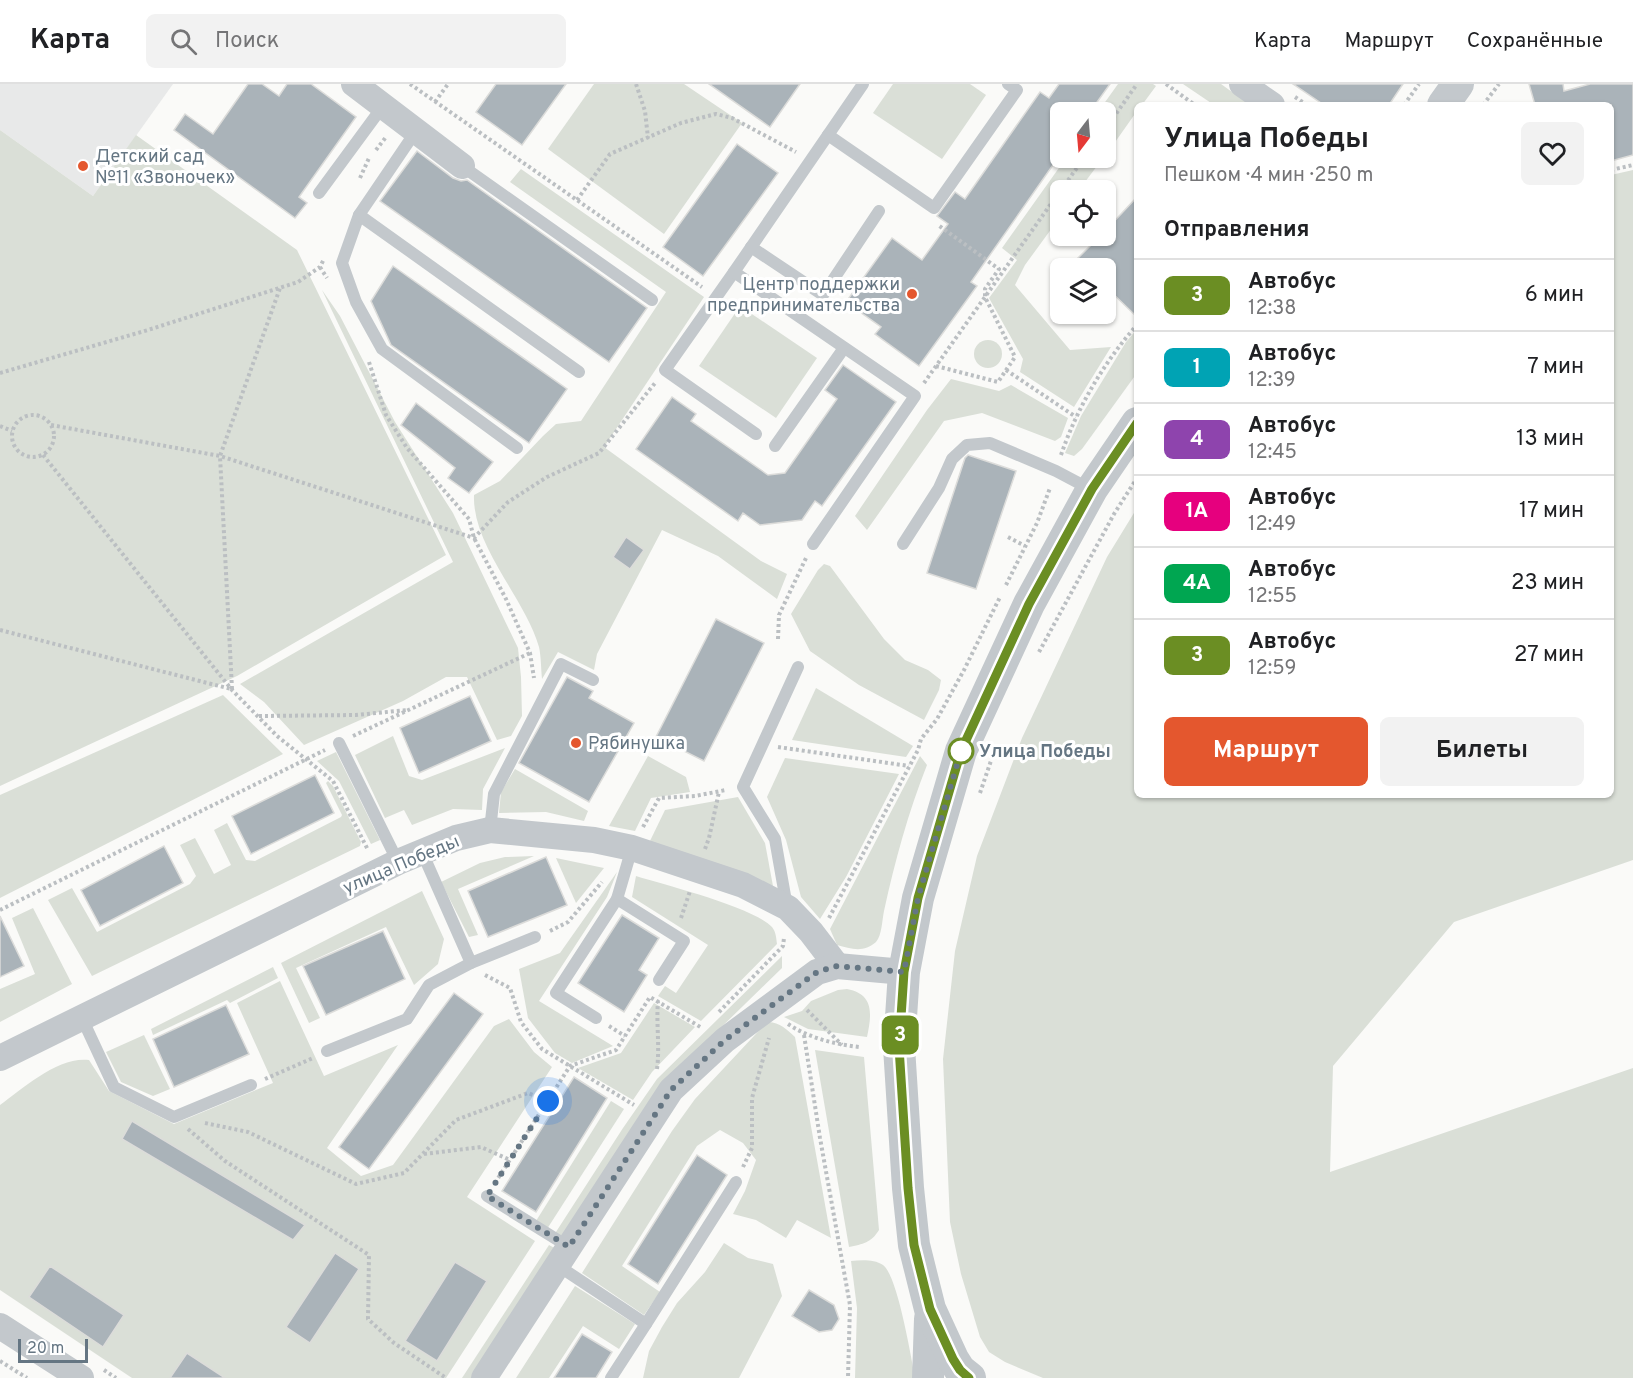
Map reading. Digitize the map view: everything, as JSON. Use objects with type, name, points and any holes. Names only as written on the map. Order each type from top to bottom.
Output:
[{"type":"street","points":[[354,84],[462,166]]},
{"type":"street","points":[[1242,84],[1268,102]]},
{"type":"street","points":[[1445,102],[1458,84]]},
{"type":"street","points":[[970,1378],[960,1370],[953,1359],[930,1309],[914,1245],[899,1047],[904,972],[918,898],[961,751],[1029,604],[1092,489],[1134,427]]},
{"type":"street","name":"улица Победы","points":[[0,1058],[81,1016],[398,862],[456,838],[490,830],[634,846],[743,885],[786,918],[811,932],[837,966]]},
{"type":"street","points":[[484,1378],[671,1090],[725,1040],[817,972],[837,966],[904,972]]},
{"type":"street","points":[[928,1378],[930,1309]]},
{"type":"street","points":[[0,1326],[81,1378]]},
{"type":"lane","points":[[828,135],[934,208],[1017,90],[1008,84]]},
{"type":"lane","points":[[756,434],[665,370],[828,135],[857,86]]},
{"type":"lane","points":[[319,193],[383,106]]},
{"type":"lane","points":[[416,131],[359,215],[342,263],[356,302],[382,349],[517,448]]},
{"type":"lane","points":[[462,166],[652,300]]},
{"type":"lane","points":[[751,247],[823,295],[879,211]]},
{"type":"lane","points":[[359,215],[579,372]]},
{"type":"lane","points":[[734,272],[915,396],[813,544]]},
{"type":"lane","points":[[775,446],[844,348]]},
{"type":"lane","points":[[903,544],[939,488],[952,459],[967,445],[990,443],[1092,489]]},
{"type":"lane","points":[[490,830],[494,794],[561,664],[592,680]]},
{"type":"lane","points":[[786,918],[775,839],[743,787],[798,667]]},
{"type":"lane","points":[[339,742],[398,862]]},
{"type":"lane","points":[[596,1018],[556,993],[618,899],[634,846]]},
{"type":"lane","points":[[422,852],[471,963]]},
{"type":"lane","points":[[618,899],[684,941],[660,980]]},
{"type":"lane","points":[[327,1051],[406,1020],[429,985],[471,963],[535,937]]},
{"type":"lane","points":[[81,1016],[114,1087],[174,1117],[251,1084]]},
{"type":"lane","points":[[610,1378],[736,1182]]},
{"type":"lane","points":[[487,1196],[646,1324]]},
{"type":"path","points":[[410,84],[690,279]]},
{"type":"path","points":[[435,102],[448,84]]},
{"type":"path","points":[[636,84],[645,111],[648,138]]},
{"type":"path","points":[[1116,114],[1137,84]]},
{"type":"path","points":[[1166,84],[1191,102]]},
{"type":"path","points":[[1406,102],[1419,84]]},
{"type":"path","points":[[1485,102],[1499,84]]},
{"type":"path","points":[[577,200],[610,154],[681,123],[717,114],[755,129],[810,161]]},
{"type":"path","points":[[1614,169],[1633,165]]},
{"type":"path","points":[[915,396],[1050,206]]},
{"type":"path","points":[[934,208],[927,218],[999,268],[985,289],[985,297],[1015,357],[999,382],[936,366]]},
{"type":"path","points":[[320,267],[330,283]]},
{"type":"path","points":[[0,373],[148,330],[298,282]]},
{"type":"path","points":[[232,690],[220,456],[280,288]]},
{"type":"path","points":[[811,932],[825,923],[839,902],[918,750],[921,739],[937,718],[964,670],[1037,523],[1076,417],[1119,345],[1134,328]]},
{"type":"path","points":[[368,360],[386,415],[407,448],[469,519],[474,538],[506,599],[530,653],[534,680]]},
{"type":"path","points":[[474,538],[508,502],[547,477],[599,453],[665,370]]},
{"type":"path","points":[[1006,370],[1076,417]]},
{"type":"path","points":[[37,415],[51,425],[54,433],[53,442],[43,455],[34,457],[19,453],[14,447],[12,431],[21,418],[37,415]]},
{"type":"path","points":[[51,425],[220,456],[474,538]]},
{"type":"path","points":[[0,426],[12,431]]},
{"type":"path","points":[[43,455],[232,690],[277,736],[333,781],[370,854]]},
{"type":"path","points":[[1037,657],[1114,514],[1134,483]]},
{"type":"path","points":[[1008,537],[1025,546]]},
{"type":"path","points":[[778,639],[779,615],[813,544]]},
{"type":"path","points":[[0,630],[232,690]]},
{"type":"path","points":[[0,910],[339,742],[530,653]]},
{"type":"path","points":[[258,716],[356,715],[410,709]]},
{"type":"path","points":[[978,797],[999,737]]},
{"type":"path","points":[[762,745],[909,766]]},
{"type":"path","points":[[535,937],[568,922],[634,846],[658,798],[694,796],[743,787]]},
{"type":"path","points":[[703,853],[709,838],[718,792]]},
{"type":"path","points":[[676,936],[692,885]]},
{"type":"path","points":[[783,946],[786,918]]},
{"type":"path","points":[[510,988],[521,1022],[542,1049],[634,1105]]},
{"type":"path","points":[[487,1196],[570,1066],[616,1050],[650,997],[703,1028]]},
{"type":"path","points":[[656,1077],[659,1044],[656,1024],[658,1001]]},
{"type":"path","points":[[804,1007],[842,1045]]},
{"type":"path","points":[[848,1378],[850,1305],[804,1035],[859,1047]]},
{"type":"path","points":[[736,1182],[752,1148],[752,1098],[770,1036]]},
{"type":"path","points":[[251,1084],[327,1051]]},
{"type":"path","points":[[174,1117],[248,1132],[357,1184],[404,1173],[456,1120],[528,1093],[548,1101]]},
{"type":"path","points":[[174,1117],[225,1161],[369,1255],[368,1319],[394,1343],[446,1378]]},
{"type":"path","points":[[423,1154],[481,1147],[510,1160]]},
{"type":"path","points":[[0,1361],[27,1378]]},
{"type":"shaded area","name":"Детский сад №11 «Звоночек»","points":[[0,84],[173,84],[93,196],[0,130]]},
{"type":"shaded area","points":[[594,84],[684,84],[742,123],[664,234],[548,149]]},
{"type":"shaded area","points":[[893,84],[970,84],[986,95],[942,159],[873,113]]},
{"type":"shaded area","points":[[1118,84],[1153,84],[1156,86],[1144,102],[1134,102],[1134,115],[1116,141],[1116,102],[1105,102]]},
{"type":"shaded area","points":[[1183,84],[1221,84],[1246,102],[1210,102]]},
{"type":"shaded area","points":[[0,130],[93,196],[136,135],[297,250],[446,555],[237,676],[0,786]]},
{"type":"shaded area","points":[[1059,168],[1096,168],[1086,180],[1050,180]]},
{"type":"shaded area","points":[[521,169],[704,297],[604,447],[761,561],[787,574],[777,599],[718,556],[662,530],[597,654],[594,670],[558,652],[542,679],[539,647],[532,628],[481,533],[474,495],[500,481],[556,424],[581,421],[666,292],[510,182]]},
{"type":"shaded area","points":[[1633,170],[1633,860],[1454,922],[1333,1066],[1330,1172],[1633,1068],[1633,1378],[1043,1378],[1005,1362],[989,1352],[980,1337],[961,1274],[950,1222],[943,1059],[955,951],[977,856],[1022,738],[1107,557],[1134,513],[1134,798],[1614,798],[1614,174]]},
{"type":"shaded area","points":[[1050,180],[1050,231],[1025,265],[1015,285],[1070,350],[1111,347],[1074,407],[1020,372],[1023,359],[989,298],[1017,260],[1002,248]]},
{"type":"shaded area","points":[[322,290],[340,316],[395,422],[453,513],[518,648],[522,716],[511,736],[497,740],[467,677],[446,677],[403,701],[304,745],[264,702],[240,684],[453,562]]},
{"type":"shaded area","points":[[740,306],[817,358],[776,418],[699,366]]},
{"type":"shaded area","points":[[1134,333],[1134,377],[1082,449],[1074,456],[1065,453],[1081,416]]},
{"type":"shaded area","points":[[988,340],[998,344],[1002,354],[998,364],[988,368],[978,364],[974,354],[978,344]]},
{"type":"shaded area","points":[[951,379],[999,391],[1011,385],[1068,418],[1061,437],[1055,441],[982,413],[944,421],[867,530],[855,516],[927,410]]},
{"type":"shaded area","points":[[824,564],[830,566],[884,639],[905,660],[928,670],[941,680],[939,690],[924,720],[859,685],[810,651],[791,614]]},
{"type":"shaded area","points":[[816,688],[913,746],[906,757],[792,740]]},
{"type":"shaded area","points":[[223,695],[283,754],[0,898],[0,795]]},
{"type":"shaded area","points":[[393,736],[409,776],[422,780],[505,748],[483,789],[482,810],[453,809],[412,825],[404,810],[385,818],[355,755]]},
{"type":"shaded area","points":[[336,752],[380,840],[371,844],[339,781],[317,761]]},
{"type":"shaded area","points":[[648,756],[686,777],[690,792],[651,798],[635,831],[609,826]]},
{"type":"shaded area","points":[[920,756],[927,765],[902,837],[878,939],[867,948],[862,949],[837,945],[830,929]]},
{"type":"shaded area","points":[[785,758],[899,774],[846,877],[820,919],[801,897],[786,840],[767,797]]},
{"type":"shaded area","points":[[515,769],[588,811],[584,821],[546,812],[499,813],[501,792]]},
{"type":"shaded area","points":[[328,781],[333,786],[361,842],[360,846],[92,976],[48,900],[72,888],[97,932],[190,884],[196,876],[180,845],[195,838],[214,874],[231,865],[214,830],[227,823],[246,860],[255,861],[341,817],[326,783]]},
{"type":"shaded area","points":[[738,797],[765,843],[773,886],[649,843],[665,810]]},
{"type":"shaded area","points":[[534,856],[458,889],[478,935],[469,937],[441,882],[480,863],[505,857]]},
{"type":"shaded area","points":[[556,858],[604,868],[576,903]]},
{"type":"shaded area","points":[[617,872],[607,897],[539,1001],[613,1046],[572,1063],[555,1053],[528,1018],[519,969],[560,953]]},
{"type":"shaded area","points":[[636,876],[747,912],[762,919],[772,927],[776,935],[777,944],[701,1021],[658,996],[665,986],[676,993],[708,945],[632,897]]},
{"type":"shaded area","points":[[422,891],[444,939],[438,964],[414,985],[386,927],[296,968],[320,1018],[309,1023],[281,963]]},
{"type":"shaded area","points":[[33,908],[72,984],[0,1022],[0,989],[35,974],[12,918]]},
{"type":"shaded area","points":[[782,956],[782,968],[665,1082],[563,1241],[554,1235],[657,1079]]},
{"type":"shaded area","points":[[273,967],[278,978],[230,1003],[227,1000],[153,1035],[151,1029]]},
{"type":"shaded area","points":[[280,981],[324,1076],[398,1045],[327,1148],[361,1176],[393,1165],[494,1026],[509,1019],[534,1052],[552,1067],[467,1197],[535,1241],[446,1378],[132,1378],[0,1290],[0,1105],[30,1082],[54,1068],[78,1060],[89,1060],[109,1091],[174,1124],[273,1083],[237,1003]]},
{"type":"shaded area","points":[[847,989],[862,995],[867,1000],[870,1020],[867,1037],[808,1029],[784,1017],[802,1011],[811,1001],[838,990]]},
{"type":"shaded area","points":[[654,1003],[695,1027],[652,1072],[633,1100],[578,1068],[621,1053]]},
{"type":"shaded area","points":[[767,1022],[779,1024],[795,1037],[831,1238],[797,1220],[786,1238],[756,1220],[733,1214],[745,1191],[756,1160],[743,1143],[720,1130],[697,1146],[622,1266],[660,1292],[644,1315],[582,1273],[672,1131],[695,1099]]},
{"type":"shaded area","points":[[144,1035],[170,1089],[153,1096],[121,1082],[106,1052]]},
{"type":"shaded area","points":[[815,1050],[864,1057],[879,1230],[873,1238],[866,1242],[849,1247]]},
{"type":"shaded area","points":[[611,1101],[624,1109],[547,1229],[536,1221]]},
{"type":"shaded area","points":[[724,1243],[748,1258],[773,1264],[782,1296],[739,1378],[643,1378],[649,1351],[662,1327],[677,1303],[705,1272]]},
{"type":"shaded area","points":[[549,1245],[558,1250],[475,1378],[462,1378]]},
{"type":"shaded area","points":[[851,1261],[876,1262],[883,1265],[888,1272],[902,1314],[914,1378],[855,1378],[857,1308]]},
{"type":"shaded area","points":[[575,1286],[635,1324],[619,1349],[583,1326],[549,1378],[516,1378]]},
{"type":"building","points":[[248,84],[262,84],[279,96],[287,84],[311,84],[356,117],[299,197],[307,203],[295,218],[174,130],[185,114],[213,134]]},
{"type":"building","points":[[496,84],[566,84],[522,145],[476,112]]},
{"type":"building","points":[[709,84],[800,84],[770,127]]},
{"type":"building","points":[[1059,84],[1110,84],[1097,102],[1050,102],[1051,168],[971,282],[977,286],[919,366],[875,334],[881,327],[846,302],[892,238],[922,260],[948,224],[937,216],[955,192],[965,199],[1040,92],[1049,98]]},
{"type":"building","points":[[1293,84],[1403,84],[1391,102],[1320,102]]},
{"type":"building","points":[[1529,84],[1563,84],[1564,91],[1590,84],[1633,84],[1633,155],[1614,160],[1614,102],[1534,102]]},
{"type":"building","points":[[737,144],[778,173],[703,276],[663,247]]},
{"type":"building","points":[[417,151],[453,178],[461,181],[467,180],[647,308],[609,362],[380,201]]},
{"type":"building","points":[[1134,200],[1134,314],[1116,297],[1116,258],[1078,258],[1090,246],[1116,246],[1116,219]]},
{"type":"building","points":[[393,266],[567,389],[529,443],[391,345],[371,301]]},
{"type":"building","points":[[843,365],[896,402],[822,506],[815,501],[802,520],[760,525],[743,513],[738,521],[636,449],[672,397],[696,414],[691,421],[768,475],[785,473],[837,399],[825,390]]},
{"type":"building","points":[[416,403],[493,462],[469,493],[448,478],[455,468],[401,425]]},
{"type":"building","points":[[968,455],[1016,471],[976,589],[927,573],[965,458]]},
{"type":"building","points":[[626,537],[644,550],[630,569],[613,557]]},
{"type":"building","points":[[716,619],[764,643],[704,761],[656,737]]},
{"type":"building","name":"Рябинушка","points":[[567,677],[593,691],[589,698],[634,723],[589,802],[519,763]]},
{"type":"building","points":[[470,696],[491,741],[419,773],[400,728]]},
{"type":"building","points":[[315,775],[334,813],[251,854],[232,816]]},
{"type":"building","points":[[164,846],[183,883],[100,926],[81,890]]},
{"type":"building","points":[[546,857],[567,905],[488,937],[468,891]]},
{"type":"building","points":[[622,915],[659,938],[639,970],[647,975],[624,1012],[578,983]]},
{"type":"building","points":[[0,916],[24,966],[0,977]]},
{"type":"building","points":[[383,931],[405,979],[326,1015],[303,966]]},
{"type":"building","points":[[454,993],[483,1014],[369,1169],[339,1147]]},
{"type":"building","points":[[226,1005],[249,1054],[174,1087],[153,1039]]},
{"type":"building","points":[[574,1077],[607,1098],[536,1212],[502,1191]]},
{"type":"building","points":[[132,1121],[305,1225],[293,1240],[122,1139]]},
{"type":"building","points":[[697,1155],[727,1175],[658,1284],[628,1264]]},
{"type":"building","points":[[335,1253],[359,1269],[310,1343],[286,1327]]},
{"type":"building","points":[[455,1262],[487,1281],[437,1361],[405,1341]]},
{"type":"building","points":[[50,1266],[124,1315],[103,1347],[29,1297]]},
{"type":"building","points":[[809,1290],[834,1305],[839,1319],[832,1330],[819,1332],[792,1316]]},
{"type":"building","points":[[582,1334],[612,1352],[596,1378],[554,1378]]},
{"type":"building","points":[[187,1353],[225,1378],[170,1378]]},
{"type":"bus line","name":"3","points":[[969,1378],[953,1359],[930,1309],[914,1245],[899,1047],[904,972],[918,898],[961,751],[1029,604],[1092,489],[1134,427]]},
{"type":"place","name":"Детский сад №11 «Звоночек»","points":[[83,166]]},
{"type":"place","name":"Центр поддержки предпринимательства","points":[[912,294]]},
{"type":"place","name":"Рябинушка","points":[[576,743]]},
{"type":"place","name":"Улица Победы","points":[[961,751]]},
{"type":"route","points":[[548,1101],[487,1196],[569,1247],[671,1090],[725,1040],[817,972],[837,966],[904,972],[918,898],[961,751]]}]
